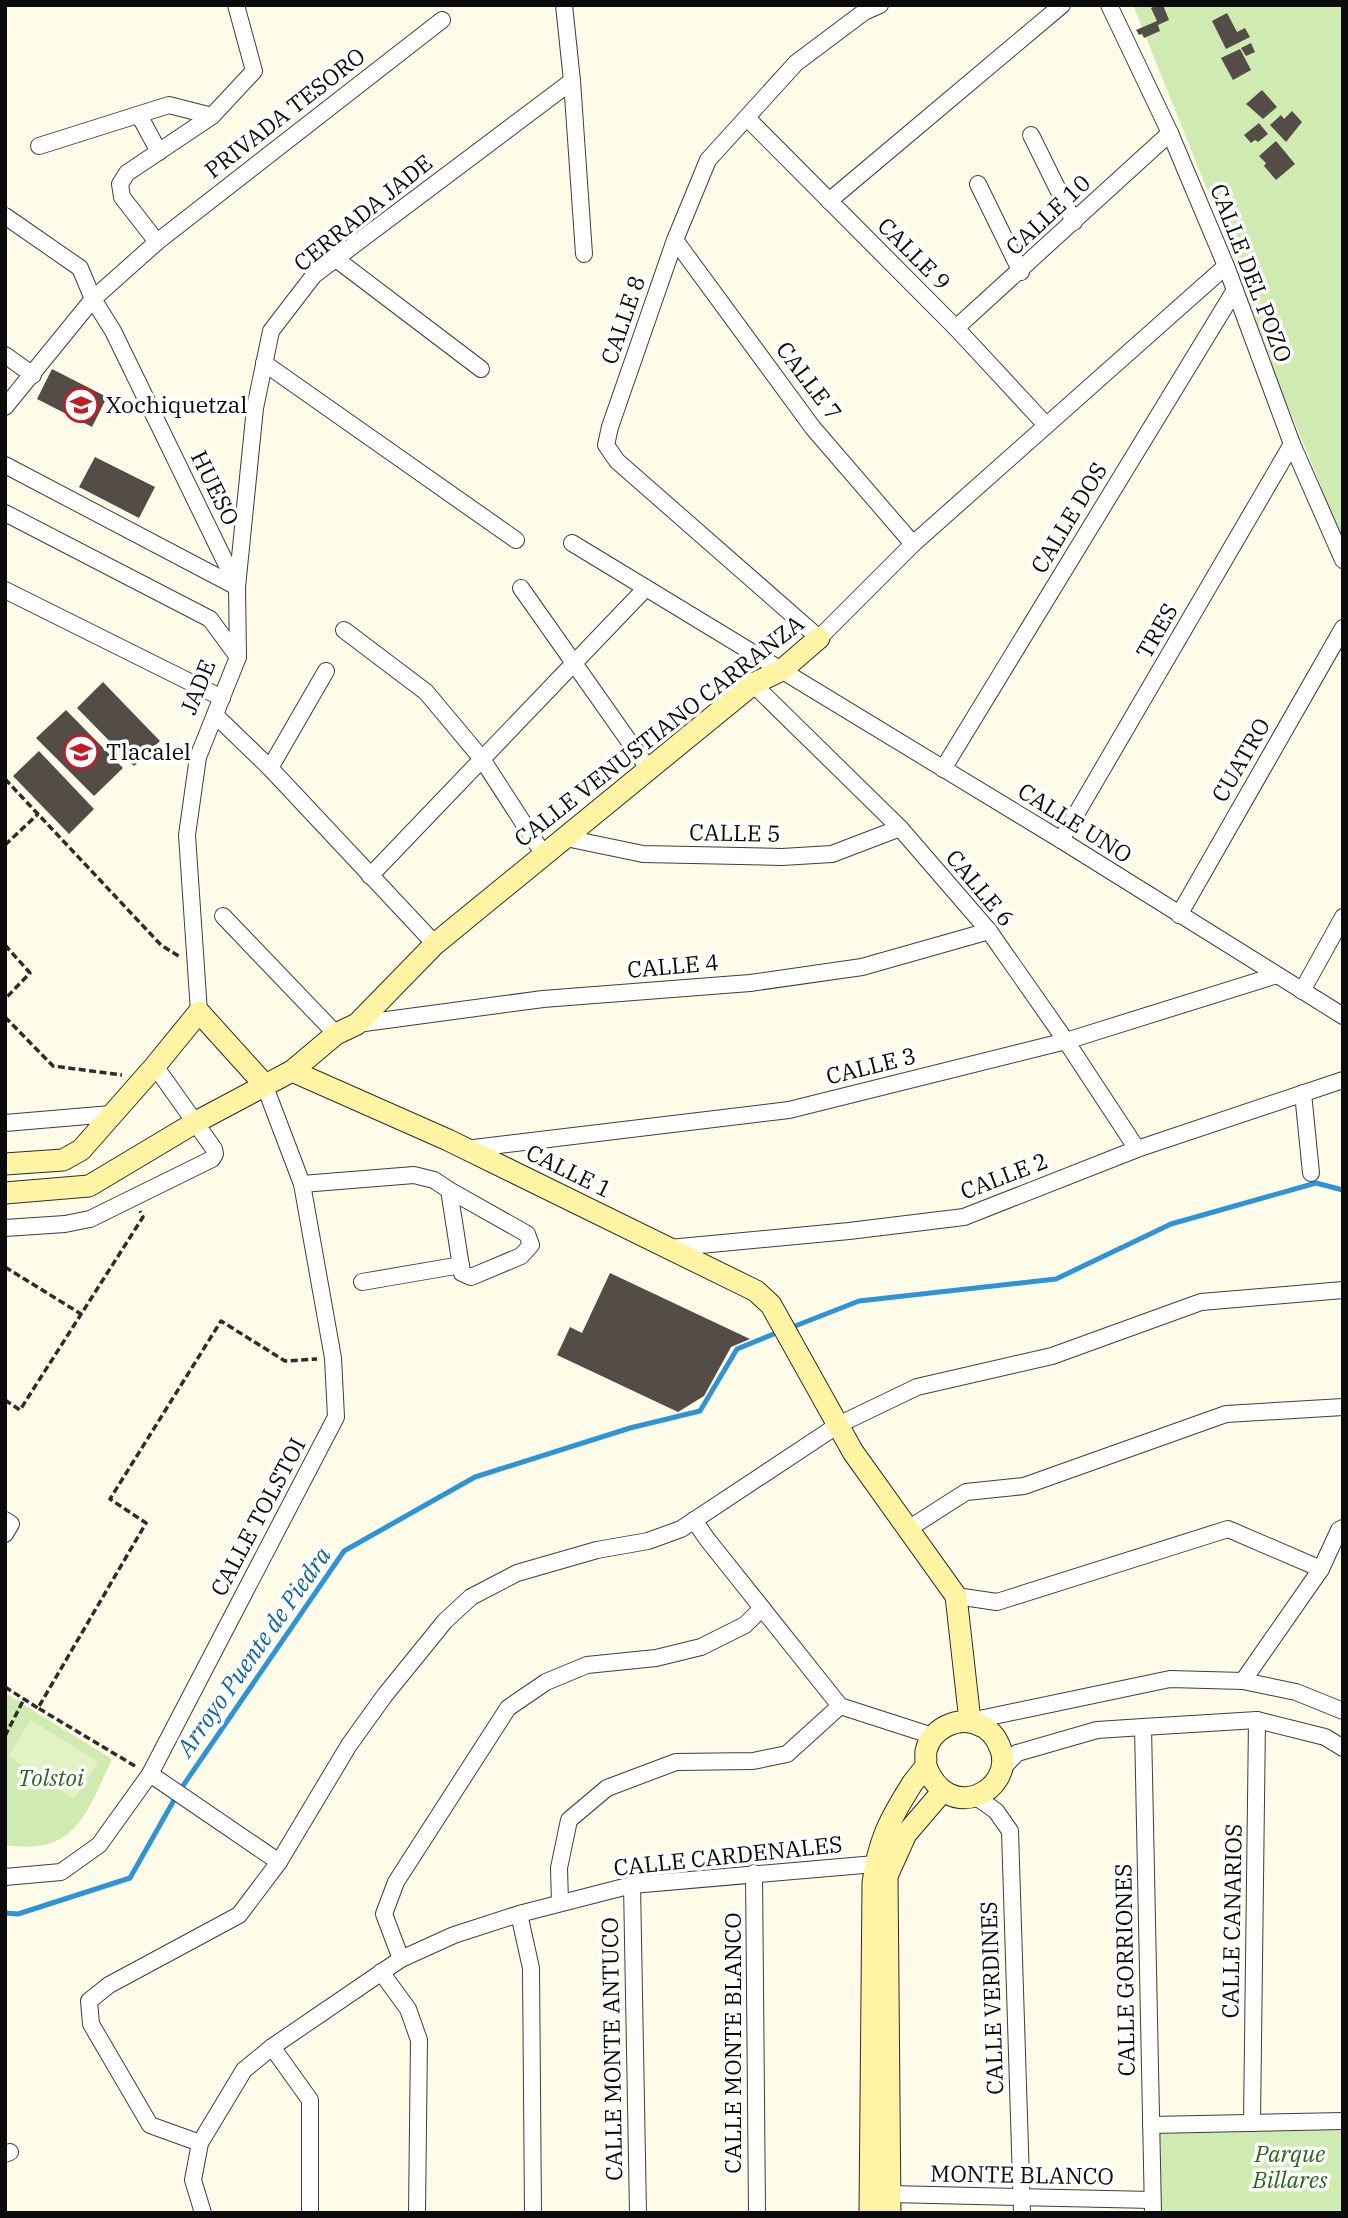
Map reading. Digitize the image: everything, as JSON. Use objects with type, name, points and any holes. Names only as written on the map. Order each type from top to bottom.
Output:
[{"type":"street","name":"PRIVADA TESORO","points":[[157,242],[122,197],[120,184],[127,173],[212,116],[254,71],[236,5]]},
{"type":"street","points":[[564,5],[584,254]]},
{"type":"street","name":"CALLE 8","points":[[819,638],[617,461],[606,445],[675,240],[708,160],[796,63],[858,9],[880,5]]},
{"type":"street","points":[[829,201],[1062,5]]},
{"type":"street","name":"CALLE DEL POZO","points":[[1109,5],[1170,133],[1226,266],[1292,444],[1343,560]]},
{"type":"street","name":"PRIVADA TESORO","points":[[5,407],[93,299],[157,242],[442,20]]},
{"type":"street","name":"CERRADA JADE","points":[[237,587],[255,408],[271,331],[314,275],[572,81]]},
{"type":"street","points":[[39,146],[169,105],[212,116]]},
{"type":"street","points":[[139,115],[159,152]]},
{"type":"street","name":"CALLE 9","points":[[747,118],[956,328],[1046,425]]},
{"type":"street","name":"CALLE 10","points":[[956,328],[1021,272],[1170,133]]},
{"type":"street","points":[[1031,135],[1073,222]]},
{"type":"street","points":[[978,184],[1021,272]]},
{"type":"street","name":"HUESO","points":[[5,216],[79,268],[93,299],[113,331],[237,587]]},
{"type":"street","name":"CALLE 7","points":[[675,240],[813,428],[913,544]]},
{"type":"street","points":[[336,259],[481,369]]},
{"type":"street","name":"CALLE VENUSTIANO CARRANZA","points":[[5,1193],[89,1186],[196,1122],[292,1070],[336,1034],[357,1024],[435,944],[650,771],[753,684],[782,670],[819,638],[913,544],[1226,266]]},
{"type":"street","name":"CALLE DOS","points":[[943,769],[1235,290]]},
{"type":"street","points":[[5,355],[33,375]]},
{"type":"street","points":[[264,363],[516,540]]},
{"type":"street","name":"TRES","points":[[1061,841],[1292,444]]},
{"type":"street","points":[[5,465],[237,587]]},
{"type":"street","points":[[5,513],[210,618],[238,657]]},
{"type":"street","name":"CALLE UNO","points":[[572,542],[1343,1016]]},
{"type":"street","name":"JADE","points":[[199,1012],[187,835],[198,757],[238,657],[237,587]]},
{"type":"street","points":[[370,876],[646,588]]},
{"type":"street","points":[[521,589],[650,771]]},
{"type":"street","points":[[5,590],[222,698]]},
{"type":"street","name":"CUATRO","points":[[1179,915],[1343,628]]},
{"type":"street","points":[[344,630],[426,692],[482,759],[544,855]]},
{"type":"street","points":[[270,768],[326,671]]},
{"type":"street","name":"CALLE 6","points":[[753,684],[900,828],[989,931],[1137,1149]]},
{"type":"street","points":[[215,715],[270,768],[435,944]]},
{"type":"street","name":"CALLE 5","points":[[566,838],[643,854],[782,857],[832,854],[900,828]]},
{"type":"street","points":[[223,916],[336,1034]]},
{"type":"street","points":[[1301,991],[1343,917]]},
{"type":"street","name":"CALLE 4","points":[[357,1024],[543,999],[750,982],[862,967],[989,931]]},
{"type":"street","name":"CALLE 3","points":[[465,1149],[789,1110],[1066,1041],[1277,975]]},
{"type":"street","points":[[5,1164],[63,1160],[81,1150],[199,1012],[264,1084]]},
{"type":"street","name":"CALLE 1","points":[[292,1070],[465,1149],[756,1291],[771,1305],[853,1452],[956,1596]]},
{"type":"street","points":[[5,1228],[65,1224],[90,1219],[212,1159],[214,1149],[196,1122],[149,1072]]},
{"type":"street","name":"CALLE 2","points":[[667,1248],[964,1217],[1137,1149],[1343,1080]]},
{"type":"street","name":"CALLE TOLSTOI","points":[[5,1877],[61,1872],[99,1845],[150,1774],[336,1417],[333,1358],[302,1184],[264,1084]]},
{"type":"street","points":[[1303,1093],[1311,1173]]},
{"type":"street","points":[[5,1123],[111,1114]]},
{"type":"street","points":[[302,1184],[414,1175],[434,1180],[527,1234],[531,1245],[521,1256],[471,1277],[462,1273],[449,1191]]},
{"type":"street","points":[[362,1282],[461,1265]]},
{"type":"street","points":[[200,2143],[150,2125],[91,2024],[89,2001],[109,1985],[239,1915],[279,1862],[356,1735],[445,1620],[471,1597],[517,1573],[597,1550],[648,1541],[681,1529],[838,1425],[917,1387],[1052,1356],[1201,1302],[1343,1290]]},
{"type":"street","points":[[908,1529],[966,1492],[1024,1486],[1226,1414],[1343,1407]]},
{"type":"street","points":[[5,1520],[11,1524],[5,1534]]},
{"type":"street","points":[[694,1520],[840,1706],[933,1736]]},
{"type":"street","points":[[1243,1681],[1321,1569],[1339,1530],[1343,1528]]},
{"type":"street","points":[[970,1721],[956,1596],[996,1602],[1228,1529],[1321,1569]]},
{"type":"street","points":[[401,1959],[384,1914],[396,1882],[508,1708],[546,1682],[587,1665],[656,1658],[701,1647],[745,1625],[762,1608]]},
{"type":"street","points":[[1343,1711],[1296,1692],[1243,1681],[1170,1679],[949,1724],[933,1736],[926,1750],[926,1766],[931,1781],[942,1792],[958,1798],[976,1797],[992,1786],[1001,1770],[1017,1753],[1097,1730],[1256,1720],[1325,1737],[1343,1748]]},
{"type":"street","points":[[560,1902],[559,1868],[569,1820],[607,1788],[676,1762],[753,1761],[787,1754],[840,1706]]},
{"type":"street","name":"CALLE CANARIOS","points":[[1252,2123],[1256,1720]]},
{"type":"street","points":[[970,1721],[985,1727],[996,1738],[1002,1754],[1001,1770]]},
{"type":"street","name":"CALLE GORRIONES","points":[[1143,1727],[1153,2206]]},
{"type":"street","points":[[870,2213],[875,1864],[880,1841],[894,1814],[926,1766]]},
{"type":"street","points":[[150,1774],[279,1862]]},
{"type":"street","points":[[890,2204],[887,1876],[906,1834],[942,1792]]},
{"type":"street","name":"CALLE VERDINES","points":[[976,1797],[996,1811],[1010,1831],[1022,2205]]},
{"type":"street","name":"CALLE CARDENALES","points":[[203,2213],[193,2180],[200,2143],[244,2070],[272,2046],[401,1959],[454,1934],[560,1902],[632,1885],[875,1864]]},
{"type":"street","name":"CALLE MONTE BLANCO","points":[[754,1873],[757,2213]]},
{"type":"street","name":"CALLE MONTE ANTUCO","points":[[632,1885],[638,2213]]},
{"type":"street","points":[[519,1914],[531,1968],[533,2213]]},
{"type":"street","points":[[381,1972],[408,2009],[419,2040],[417,2213]]},
{"type":"street","points":[[272,2046],[310,2100],[310,2213]]},
{"type":"street","points":[[1151,2125],[1343,2121]]},
{"type":"street","name":"MONTE BLANCO","points":[[890,2204],[1153,2206]]},
{"type":"path","points":[[5,779],[161,945],[197,968]]},
{"type":"path","points":[[5,845],[38,814]]},
{"type":"path","points":[[5,946],[30,972],[5,999]]},
{"type":"path","points":[[5,1017],[53,1066],[149,1072]]},
{"type":"path","points":[[5,1400],[20,1410],[143,1217],[134,1196]]},
{"type":"path","points":[[5,1267],[81,1314]]},
{"type":"path","points":[[38,1708],[146,1523],[110,1499],[221,1321],[285,1361],[333,1358]]},
{"type":"path","points":[[5,1687],[150,1774]]},
{"type":"path","points":[[5,1736],[24,1699]]},
{"type":"path","points":[[5,1769],[5,1780]]},
{"type":"green space","points":[[1133,5],[1343,5],[1343,545],[1231,270],[1237,264]]},
{"type":"green space","name":"Tolstoi","points":[[5,1693],[112,1759],[86,1813],[64,1837],[48,1844],[29,1847],[5,1845]]},
{"type":"green space","points":[[31,1720],[98,1762],[74,1799],[8,1756]]},
{"type":"green space","name":"Parque Billares","points":[[1343,2120],[1343,2213],[1153,2213],[1151,2125]]},
{"type":"building","points":[[1163,5],[1169,20],[1158,25],[1160,31],[1144,38],[1136,30],[1157,21],[1151,8]]},
{"type":"building","points":[[1227,13],[1237,32],[1245,28],[1250,37],[1226,49],[1212,21]]},
{"type":"building","points":[[1251,43],[1255,52],[1246,56],[1241,48]]},
{"type":"building","points":[[1240,49],[1251,70],[1233,80],[1221,58]]},
{"type":"building","points":[[1262,90],[1277,107],[1263,119],[1246,104]]},
{"type":"building","points":[[1292,111],[1302,122],[1286,142],[1270,125],[1281,115],[1284,119]]},
{"type":"building","points":[[1259,123],[1268,134],[1258,142],[1255,140],[1251,143],[1244,135]]},
{"type":"building","points":[[1276,141],[1295,164],[1276,180],[1259,156]]},
{"type":"building","points":[[52,369],[107,397],[92,427],[37,399]]},
{"type":"building","points":[[95,457],[155,487],[139,518],[79,487]]},
{"type":"building","points":[[103,682],[160,741],[134,766],[77,708]]},
{"type":"building","points":[[66,710],[123,768],[94,796],[36,738]]},
{"type":"building","points":[[39,751],[94,809],[69,834],[13,776]]},
{"type":"building","points":[[610,1273],[750,1339],[731,1347],[704,1396],[678,1412],[557,1355],[570,1327],[582,1333]]},
{"type":"waterway","name":"Arroyo Puente de Piedra","points":[[790,1328],[859,1301],[1056,1279],[1171,1224],[1316,1183],[1343,1190]]},
{"type":"waterway","name":"Arroyo Puente de Piedra","points":[[5,1913],[18,1914],[130,1878],[178,1793],[344,1551],[475,1477],[630,1428],[700,1411],[737,1349],[781,1331]]},
{"type":"place","name":"Xochiquetzal","points":[[81,405]]},
{"type":"place","name":"Tlacalel","points":[[81,752]]}]
